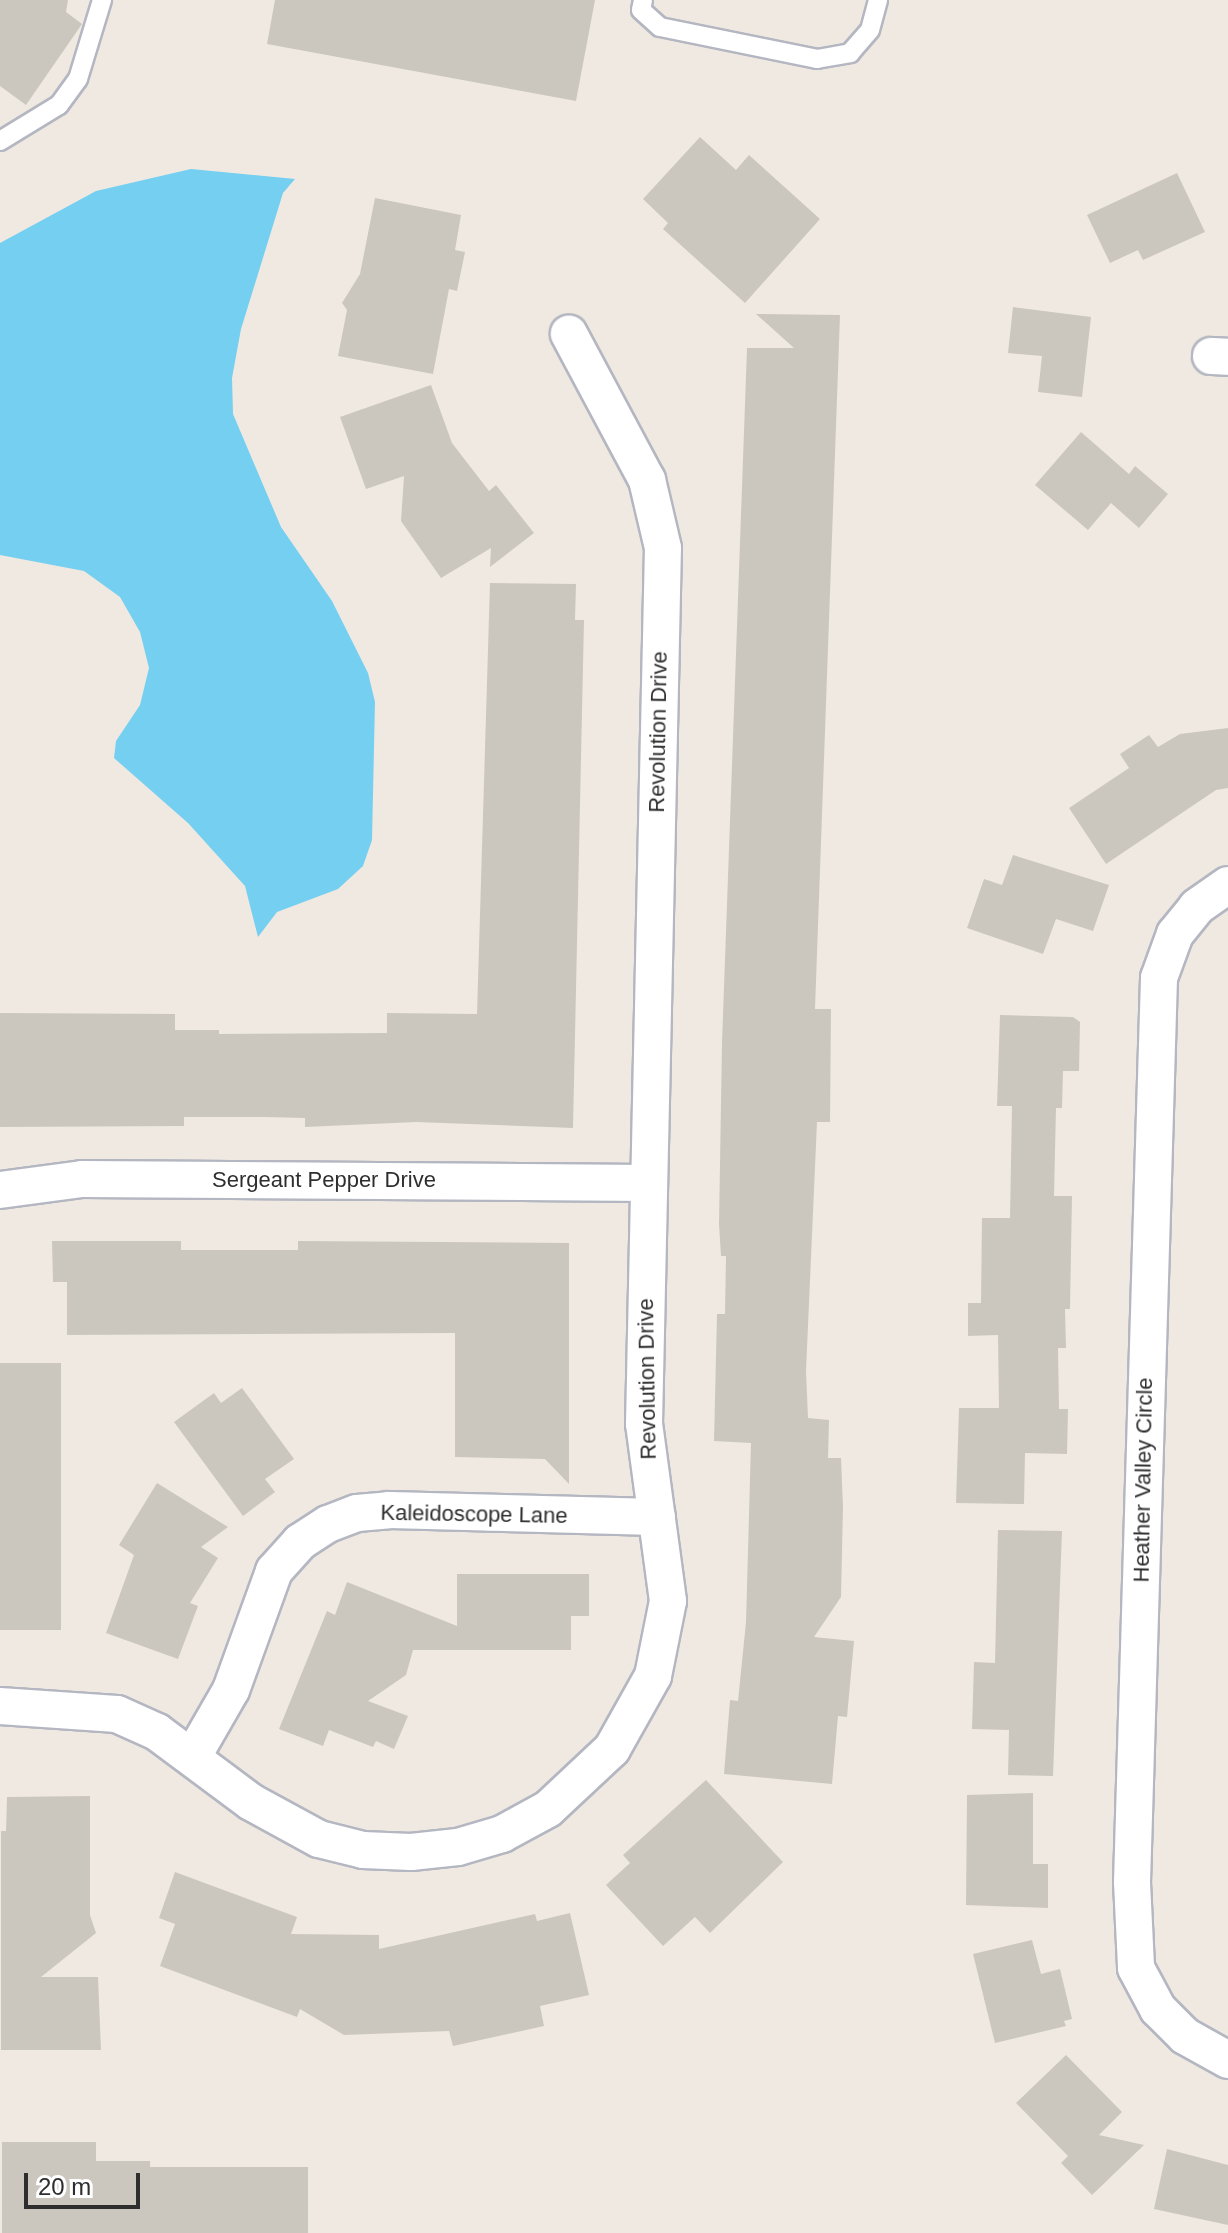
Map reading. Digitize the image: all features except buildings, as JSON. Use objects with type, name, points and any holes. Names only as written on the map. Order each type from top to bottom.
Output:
[{"type":"street","name":"Revolution Drive","points":[[0,1706],[117,1714],[193,1756],[251,1802],[319,1839],[363,1850],[411,1852],[458,1847],[502,1834],[578,1786],[634,1717],[653,1676],[668,1601],[644,1424],[663,548],[647,480],[569,334]]},
{"type":"street","name":"Heather Valley Circle","points":[[1228,885],[1197,907],[1175,934],[1159,978],[1155,1015],[1132,1926],[1136,1968],[1158,2009],[1185,2036],[1228,2060]]},
{"type":"street","name":"Sergeant Pepper Drive","points":[[0,1190],[82,1179],[649,1183]]},
{"type":"street","name":"Kaleidoscope Lane","points":[[193,1756],[231,1690],[274,1571],[300,1542],[328,1524],[357,1513],[389,1510],[657,1517]]},
{"type":"lane","points":[[0,141],[59,105],[78,79],[102,0]]},
{"type":"lane","points":[[643,0],[641,10],[660,27],[817,59],[850,53],[870,30],[878,0]]},
{"type":"water","points":[[191,169],[295,179],[283,193],[241,329],[232,378],[233,414],[281,527],[332,601],[368,673],[375,702],[372,840],[363,866],[338,889],[277,912],[258,937],[245,886],[188,823],[114,758],[116,741],[140,705],[149,668],[140,632],[120,597],[84,571],[0,555],[0,243],[96,191]]}]
